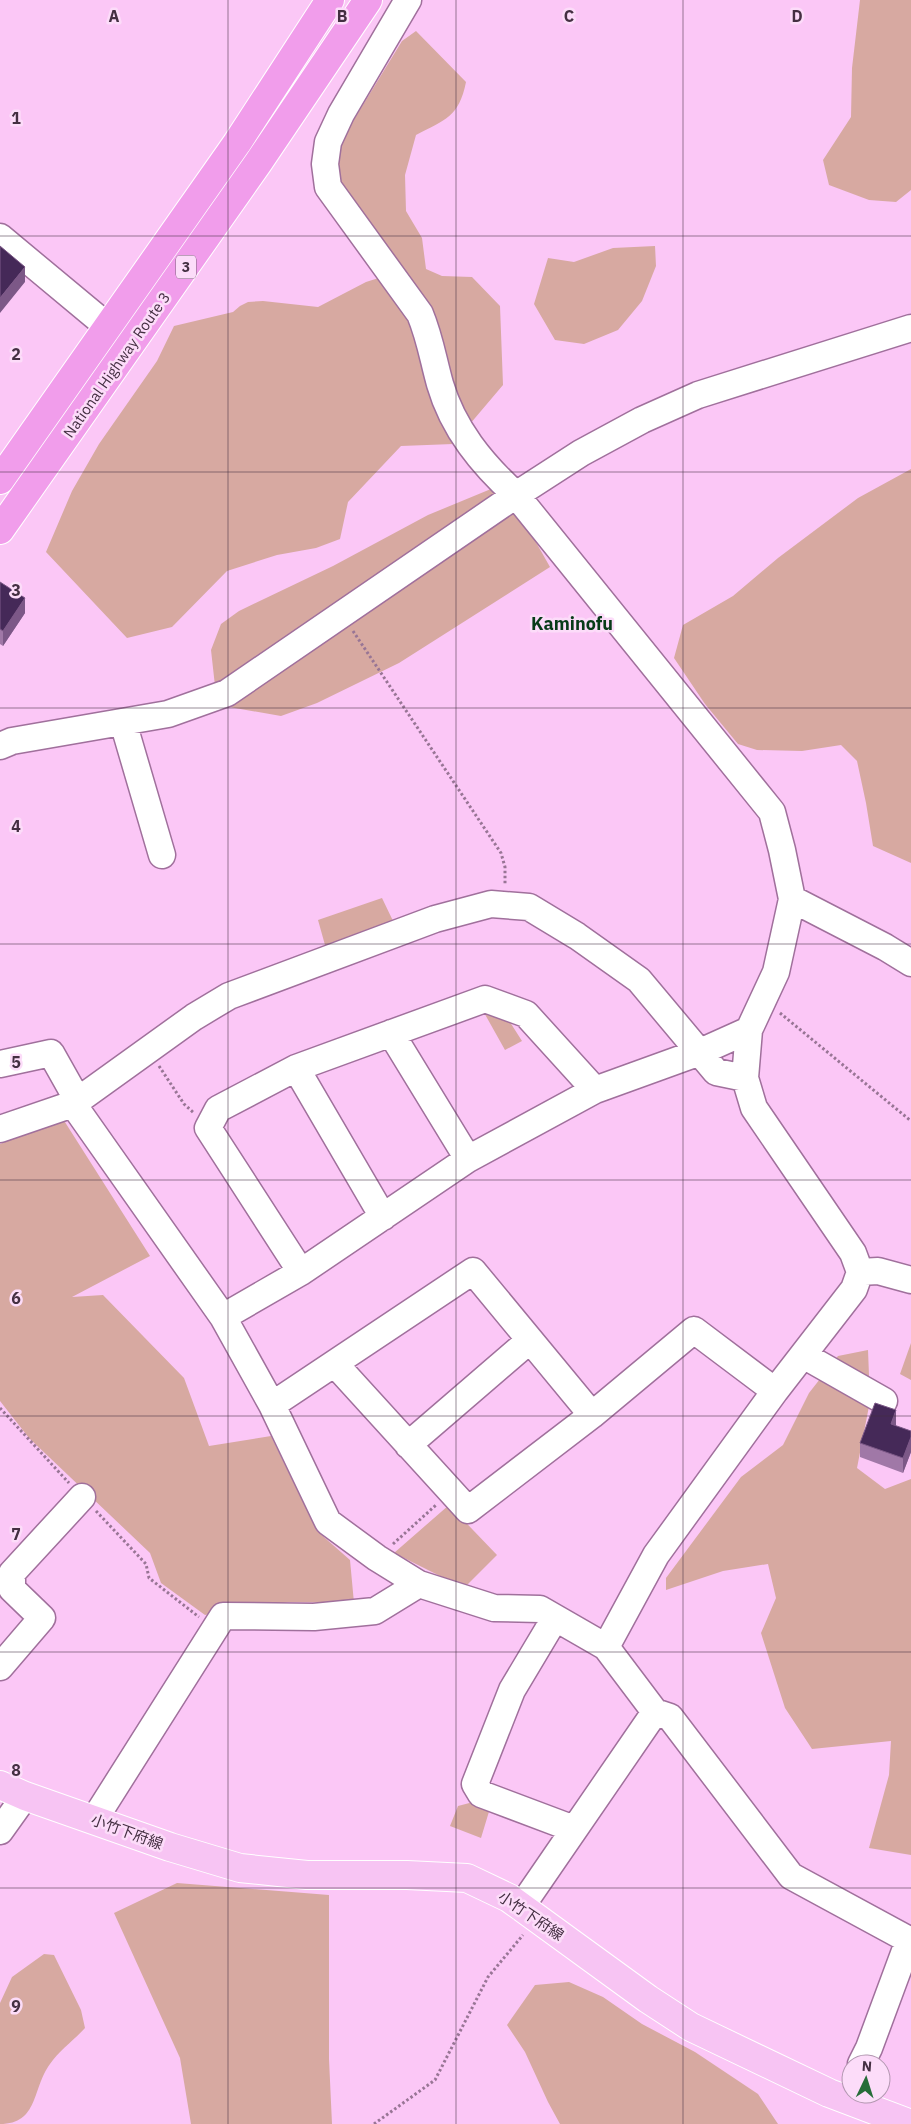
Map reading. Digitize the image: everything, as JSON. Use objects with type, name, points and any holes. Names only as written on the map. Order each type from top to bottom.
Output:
[{"type":"highway","name":"National Highway Route 3","points":[[0,480],[237,143],[330,0]]},
{"type":"highway","name":"National Highway Route 3","points":[[0,530],[236,195],[368,0]]},
{"type":"main road","name":"小竹下府線","points":[[0,1785],[25,1796],[170,1847],[240,1868],[307,1875],[407,1875],[467,1878],[509,1898],[648,1999],[691,2027],[841,2088]]},
{"type":"main road","name":"小竹下府線","points":[[873,2104],[911,2124]]},
{"type":"street","points":[[408,0],[341,114],[328,142],[325,164],[328,186],[420,314],[429,335],[440,384],[464,438],[498,479],[516,495],[772,812],[792,899],[776,972],[749,1030],[745,1078],[754,1108],[853,1253],[860,1272],[854,1289],[775,1391],[656,1555],[606,1647]]},
{"type":"street","points":[[0,237],[108,326]]},
{"type":"street","points":[[0,746],[12,741],[168,714],[226,692],[516,495],[599,443],[642,420],[698,395],[911,328]]},
{"type":"street","points":[[123,722],[162,855]]},
{"type":"street","points":[[792,899],[885,947],[911,963]]},
{"type":"street","points":[[0,1129],[75,1103],[194,1017],[229,996],[435,919],[492,904],[529,907],[577,936],[639,980],[716,1072],[745,1078]]},
{"type":"street","points":[[301,1272],[208,1128],[218,1109],[296,1068],[485,999],[526,1014],[595,1090]]},
{"type":"street","points":[[223,1317],[301,1272],[468,1159],[595,1090],[700,1052],[749,1030]]},
{"type":"street","points":[[391,1033],[468,1159]]},
{"type":"street","points":[[0,1064],[51,1053],[75,1103],[223,1317],[272,1405],[328,1522],[377,1558],[419,1584],[494,1608],[540,1609],[606,1647],[655,1712],[670,1717],[791,1876],[910,1940],[866,2054]]},
{"type":"street","points":[[296,1068],[383,1216]]},
{"type":"street","points":[[272,1405],[473,1271],[592,1415]]},
{"type":"street","points":[[860,1272],[878,1271],[911,1280]]},
{"type":"street","points":[[335,1364],[468,1510],[592,1415],[694,1330],[775,1391]]},
{"type":"street","points":[[408,1445],[530,1340]]},
{"type":"street","points":[[803,1355],[884,1401]]},
{"type":"street","points":[[0,1667],[42,1618],[12,1589],[12,1573],[82,1497]]},
{"type":"street","points":[[94,1820],[223,1616],[314,1617],[375,1611],[419,1584]]},
{"type":"street","points":[[555,1618],[512,1690],[475,1784],[481,1794],[574,1828]]},
{"type":"street","points":[[529,1913],[574,1828],[655,1712]]},
{"type":"street","points":[[0,1831],[25,1796]]},
{"type":"path","points":[[342,614],[501,853],[505,868],[504,905]]},
{"type":"path","points":[[762,1003],[783,1014],[911,1121]]},
{"type":"path","points":[[149,1050],[184,1104],[208,1128]]},
{"type":"path","points":[[0,1408],[146,1564],[149,1578],[200,1618],[223,1616]]},
{"type":"path","points":[[377,1558],[451,1492]]},
{"type":"path","points":[[374,2124],[435,2080],[488,1977],[529,1913]]},
{"type":"shaded area","points":[[860,0],[911,0],[911,190],[896,202],[869,200],[829,185],[823,160],[851,117],[852,68]]},
{"type":"shaded area","points":[[416,31],[466,82],[463,94],[455,110],[443,121],[416,135],[405,175],[406,211],[422,238],[426,269],[442,276],[472,277],[500,306],[503,385],[453,444],[401,446],[348,502],[340,539],[316,548],[277,555],[227,571],[172,627],[127,638],[46,552],[72,491],[99,444],[157,361],[174,326],[233,312],[248,302],[263,301],[318,307],[366,282],[385,276],[333,185],[339,144],[402,41]]},
{"type":"shaded area","points":[[655,246],[656,266],[642,301],[618,330],[584,344],[555,340],[534,304],[548,258],[574,262],[613,248]]},
{"type":"shaded area","points":[[911,469],[911,863],[873,846],[857,761],[841,745],[802,751],[757,750],[738,744],[705,704],[674,658],[683,625],[733,596],[778,558],[858,498]]},
{"type":"shaded area","points":[[503,484],[550,567],[399,663],[317,703],[281,716],[229,707],[215,686],[211,650],[221,624],[239,611],[333,566],[428,515]]},
{"type":"shaded area","points":[[382,898],[394,923],[325,945],[318,920]]},
{"type":"shaded area","points":[[482,1009],[503,1011],[522,1041],[505,1050]]},
{"type":"shaded area","points":[[63,1119],[150,1256],[72,1297],[103,1295],[184,1378],[209,1446],[271,1436],[317,1531],[350,1560],[354,1603],[288,1602],[205,1615],[161,1583],[150,1553],[29,1438],[0,1401],[0,1144]]},
{"type":"shaded area","points":[[911,1343],[911,1380],[900,1374]]},
{"type":"shaded area","points":[[868,1350],[870,1401],[857,1468],[885,1489],[911,1479],[911,1855],[869,1848],[889,1775],[891,1741],[812,1749],[785,1708],[761,1633],[776,1598],[768,1564],[723,1571],[666,1590],[666,1578],[741,1477],[783,1445],[809,1393],[838,1356]]},
{"type":"shaded area","points":[[449,1505],[497,1555],[464,1588],[394,1553]]},
{"type":"shaded area","points":[[477,1801],[491,1805],[481,1838],[450,1826],[458,1806]]},
{"type":"shaded area","points":[[177,1883],[329,1895],[329,2059],[332,2124],[191,2124],[180,2058],[114,1913]]},
{"type":"shaded area","points":[[44,1954],[54,1955],[81,2010],[85,2028],[50,2064],[44,2073],[33,2103],[22,2118],[0,2124],[0,2003],[12,1977]]},
{"type":"shaded area","points":[[569,1982],[603,1997],[642,2024],[695,2052],[758,2094],[778,2124],[560,2124],[525,2052],[507,2025],[535,1985]]},
{"type":"building","points":[[0,246],[25,267],[0,298]]},
{"type":"building","points":[[0,582],[25,598],[3,631],[0,629]]},
{"type":"building","points":[[875,1403],[896,1410],[891,1424],[911,1431],[911,1437],[903,1458],[860,1443]]},
{"type":"district","name":"Kaminofu","points":[[572,624]]}]
